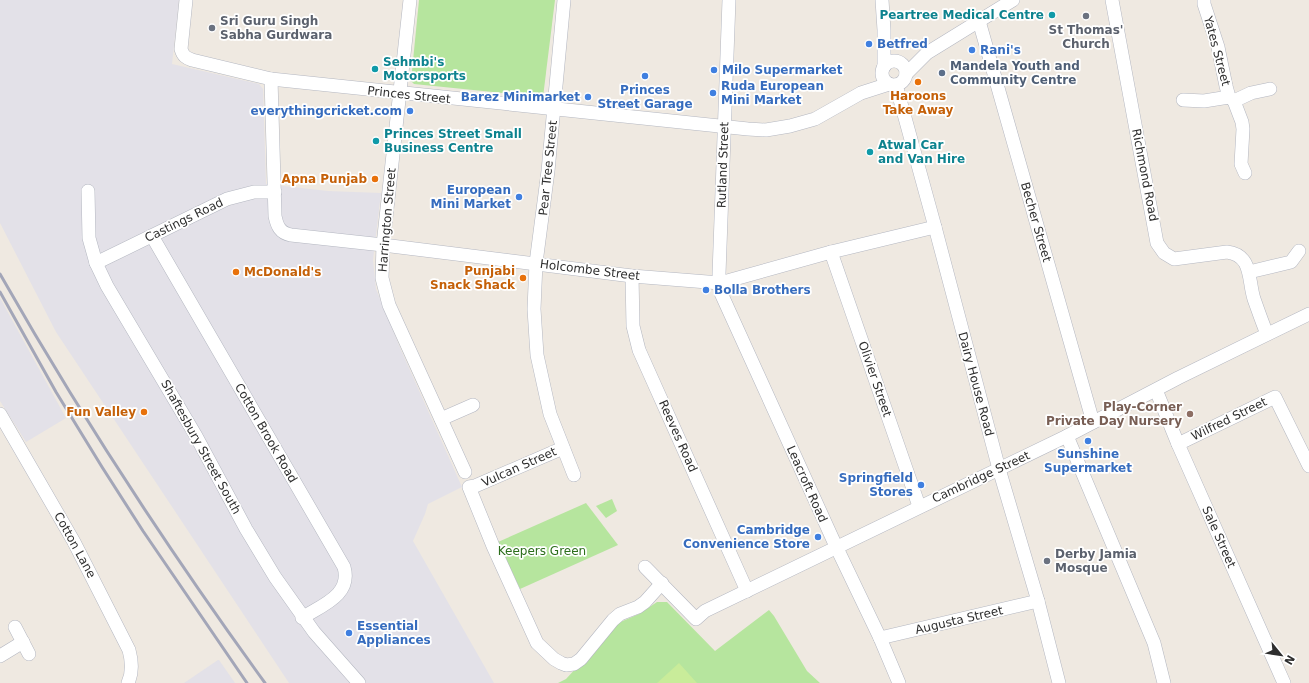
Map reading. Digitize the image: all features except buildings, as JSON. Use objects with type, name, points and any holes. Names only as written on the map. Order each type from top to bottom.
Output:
[{"type":"street","name":"Princes Street","points":[[186,0],[181,40],[182,54],[185,58],[272,79],[400,94],[766,130],[790,126],[815,119],[861,93],[893,84]]},
{"type":"street","name":"Harrington Street","points":[[410,0],[383,245],[382,278],[389,305],[465,472]]},
{"type":"street","name":"Pear Tree Street","points":[[564,0],[554,109],[536,263],[534,309],[537,355],[550,414],[574,475]]},
{"type":"street","name":"Rutland Street","points":[[720,283],[719,274],[729,0]]},
{"type":"street","points":[[882,0],[884,30],[883,78],[893,84],[901,82],[906,74],[927,53],[1013,0]]},
{"type":"street","name":"Richmond Road","points":[[1112,0],[1157,243],[1160,249],[1170,258],[1178,259],[1227,252],[1231,252],[1241,258],[1247,266],[1253,297],[1267,334]]},
{"type":"street","name":"Yates Street","points":[[1204,0],[1218,47],[1226,86],[1242,122],[1241,164],[1245,173]]},
{"type":"street","name":"Becher Street","points":[[979,21],[1093,422]]},
{"type":"street","points":[[884,30],[890,49],[897,61],[904,66],[906,74]]},
{"type":"street","points":[[883,68],[889,62],[927,53]]},
{"type":"street","name":"Princes Street","points":[[861,93],[878,76],[883,68]]},
{"type":"street","name":"Holcombe Street","points":[[272,79],[276,223],[284,233],[291,235],[536,263],[632,276],[720,283],[830,252],[935,227]]},
{"type":"street","name":"Dairy House Road","points":[[893,84],[935,227],[999,469],[1038,601],[1059,683]]},
{"type":"street","name":"Yates Street","points":[[1232,99],[1270,89]]},
{"type":"street","points":[[1183,100],[1204,101],[1232,99]]},
{"type":"street","name":"Shaftesbury Street South","points":[[88,191],[88,234],[96,263],[107,286],[196,436],[246,529],[275,578],[302,618],[359,683]]},
{"type":"street","name":"Castings Road","points":[[96,263],[227,199],[254,192],[275,192]]},
{"type":"street","name":"Cotton Brook Road","points":[[152,236],[344,567],[346,579],[341,591],[334,598],[302,618]]},
{"type":"street","points":[[1249,272],[1290,262],[1299,251]]},
{"type":"street","name":"Olivier Street","points":[[830,252],[919,506]]},
{"type":"street","name":"Reeves Road","points":[[632,276],[633,326],[639,350],[747,591]]},
{"type":"street","name":"Leacroft Road","points":[[720,283],[720,291],[836,548],[880,638],[899,683]]},
{"type":"street","name":"Cambridge Street","points":[[662,583],[696,619],[705,611],[919,506],[1067,436],[1309,314]]},
{"type":"street","name":"Sale Street","points":[[1156,390],[1178,444],[1284,683]]},
{"type":"street","name":"Wilfred Street","points":[[1178,444],[1275,397],[1309,466]]},
{"type":"street","points":[[441,419],[473,405]]},
{"type":"street","name":"Cotton Lane","points":[[0,414],[74,542],[129,650],[132,662],[128,683]]},
{"type":"street","points":[[1067,436],[1154,643],[1164,683]]},
{"type":"street","name":"Vulcan Street","points":[[563,448],[472,487],[493,546],[537,643],[554,659],[561,663],[566,665],[574,664],[581,659],[613,620],[620,614],[638,607],[645,602],[662,583]]},
{"type":"street","points":[[645,566],[662,583]]},
{"type":"street","name":"Augusta Street","points":[[880,638],[1038,601]]},
{"type":"street","points":[[15,627],[29,654]]},
{"type":"street","points":[[0,656],[23,642]]},
{"type":"shaded area","points":[[0,0],[179,0],[172,64],[259,84],[263,89],[266,184],[328,191],[381,193],[373,260],[376,289],[401,350],[462,487],[428,504],[413,541],[494,683],[289,683],[56,332],[0,223]]},
{"type":"shaded area","points":[[0,298],[66,418],[26,442],[0,401]]},
{"type":"shaded area","points":[[218,660],[235,683],[184,683]]},
{"type":"green space","points":[[419,0],[555,0],[543,97],[414,84],[411,81]]},
{"type":"green space","points":[[612,499],[617,511],[606,518],[596,506]]},
{"type":"green space","name":"Keepers Green","points":[[586,503],[618,545],[520,589],[498,542]]},
{"type":"green space","points":[[657,602],[667,602],[715,651],[769,610],[807,671],[820,683],[558,683],[566,679],[618,623],[639,614]]},
{"type":"green space","points":[[679,663],[697,683],[657,683]]},
{"type":"railway","points":[[0,274],[30,327],[94,431],[160,533],[265,683]]},
{"type":"railway","points":[[0,292],[56,392],[102,467],[143,531],[247,683]]},
{"type":"place","name":"Peartree Medical Centre","points":[[1052,15]]},
{"type":"place","name":"St Thomas' Church","points":[[1086,16]]},
{"type":"place","name":"Sri Guru Singh Sabha Gurdwara","points":[[212,28]]},
{"type":"place","name":"Betfred","points":[[869,44]]},
{"type":"place","name":"Rani's","points":[[972,50]]},
{"type":"place","name":"Sehmbi's Motorsports","points":[[375,69]]},
{"type":"place","name":"Milo Supermarket","points":[[714,70]]},
{"type":"place","name":"Mandela Youth and Community Centre","points":[[942,73]]},
{"type":"place","name":"Princes Street Garage","points":[[645,76]]},
{"type":"place","name":"Haroons Take Away","points":[[918,82]]},
{"type":"place","name":"Ruda European Mini Market","points":[[713,93]]},
{"type":"place","name":"Barez Minimarket","points":[[588,97]]},
{"type":"place","name":"everythingcricket.com","points":[[410,111]]},
{"type":"place","name":"Princes Street Small Business Centre","points":[[376,141]]},
{"type":"place","name":"Atwal Car and Van Hire","points":[[870,152]]},
{"type":"place","name":"Apna Punjab","points":[[375,179]]},
{"type":"place","name":"European Mini Market","points":[[519,197]]},
{"type":"place","name":"McDonald's","points":[[236,272]]},
{"type":"place","name":"Punjabi Snack Shack","points":[[523,278]]},
{"type":"place","name":"Bolla Brothers","points":[[706,290]]},
{"type":"place","name":"Fun Valley","points":[[144,412]]},
{"type":"place","name":"Play-Corner Private Day Nursery","points":[[1190,414]]},
{"type":"place","name":"Sunshine Supermarket","points":[[1088,441]]},
{"type":"place","name":"Springfield Stores","points":[[921,485]]},
{"type":"place","name":"Cambridge Convenience Store","points":[[818,537]]},
{"type":"place","name":"Derby Jamia Mosque","points":[[1047,561]]},
{"type":"place","name":"Essential Appliances","points":[[349,633]]}]
